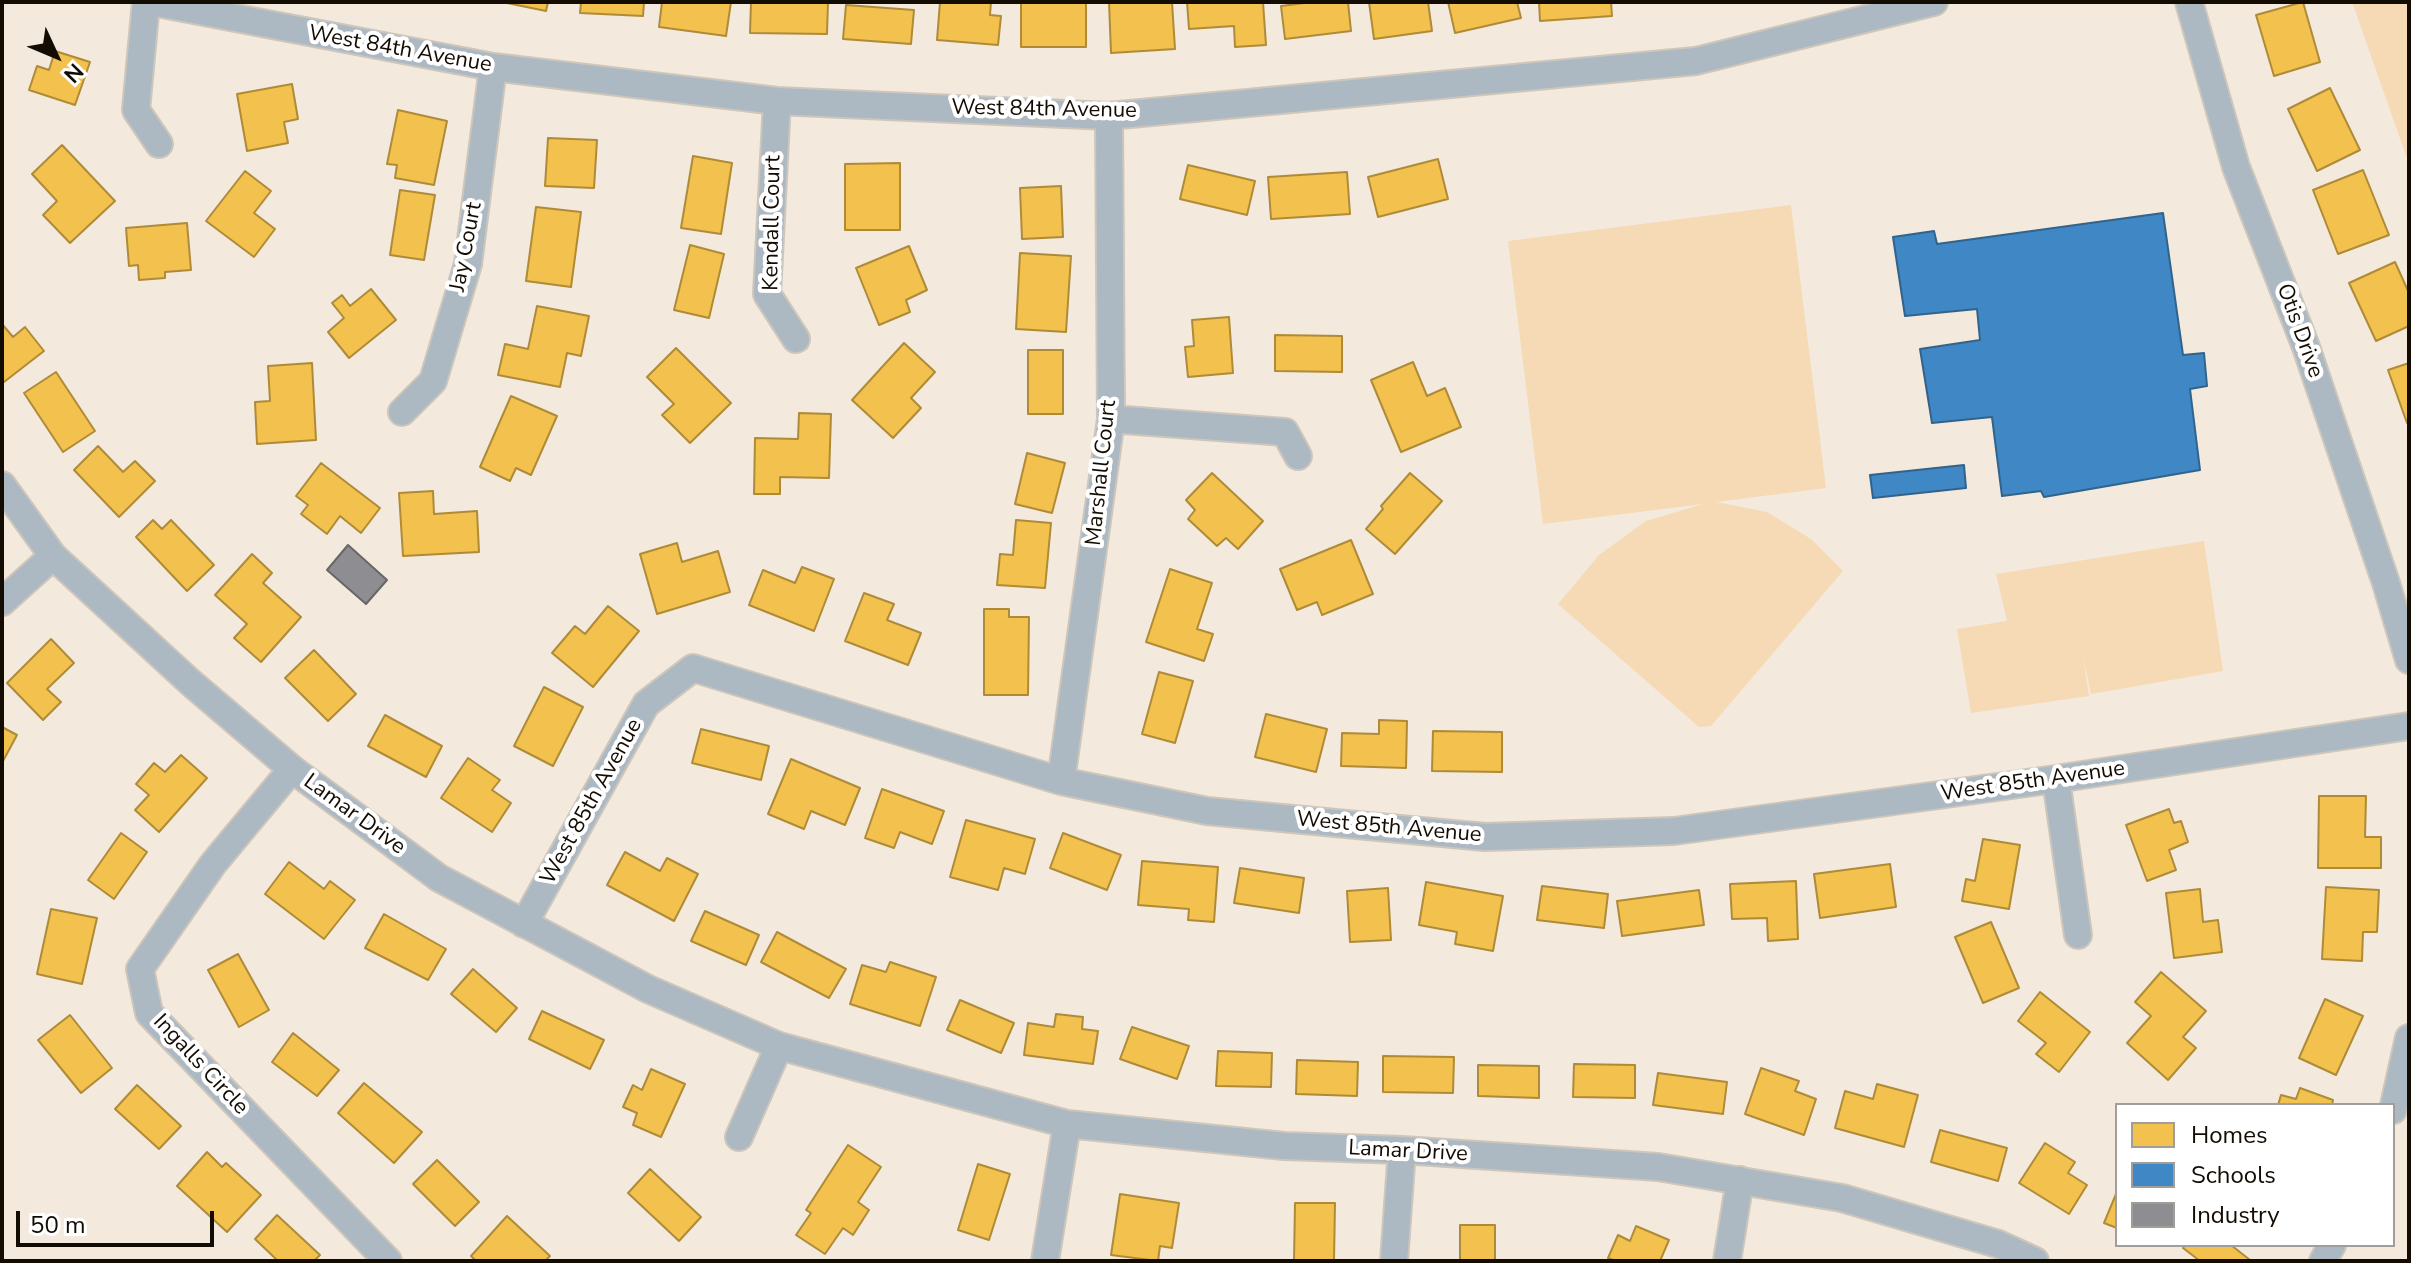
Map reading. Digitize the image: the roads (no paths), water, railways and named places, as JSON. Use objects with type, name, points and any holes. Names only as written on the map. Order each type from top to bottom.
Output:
[{"type":"street","points":[[146,2],[136,110],[159,144]]},
{"type":"street","name":"West 84th Avenue","points":[[152,2],[493,67],[777,101],[1109,116],[1696,61],[1934,2]]},
{"type":"street","name":"Otis Drive","points":[[2189,2],[2236,167],[2306,347],[2409,660]]},
{"type":"street","name":"Jay Court","points":[[402,412],[433,381],[468,264],[493,67]]},
{"type":"street","name":"Kendall Court","points":[[777,101],[767,294],[796,339]]},
{"type":"street","name":"Marshall Court","points":[[1061,781],[1111,419],[1109,116]]},
{"type":"street","points":[[1111,419],[1285,432],[1298,456]]},
{"type":"street","name":"Lamar Drive","points":[[2,485],[53,556],[190,682],[292,769],[439,878],[648,989],[779,1046],[1067,1124],[1284,1146],[1402,1150],[1658,1167],[1740,1180],[1842,1198],[1998,1244],[2035,1261]]},
{"type":"street","points":[[2,602],[53,556]]},
{"type":"street","name":"West 85th Avenue","points":[[524,924],[646,704],[693,668],[1061,781],[1207,811],[1485,837],[1674,831],[2056,779],[2409,726]]},
{"type":"street","name":"Ingalls Circle","points":[[292,769],[213,864],[140,969],[149,1013],[388,1261]]},
{"type":"street","points":[[2056,779],[2078,935]]},
{"type":"street","points":[[2395,1103],[2409,1038]]},
{"type":"street","points":[[739,1137],[779,1046]]},
{"type":"street","points":[[1045,1261],[1067,1124]]},
{"type":"street","points":[[1394,1261],[1402,1150]]},
{"type":"street","points":[[1727,1261],[1740,1180]]}]
